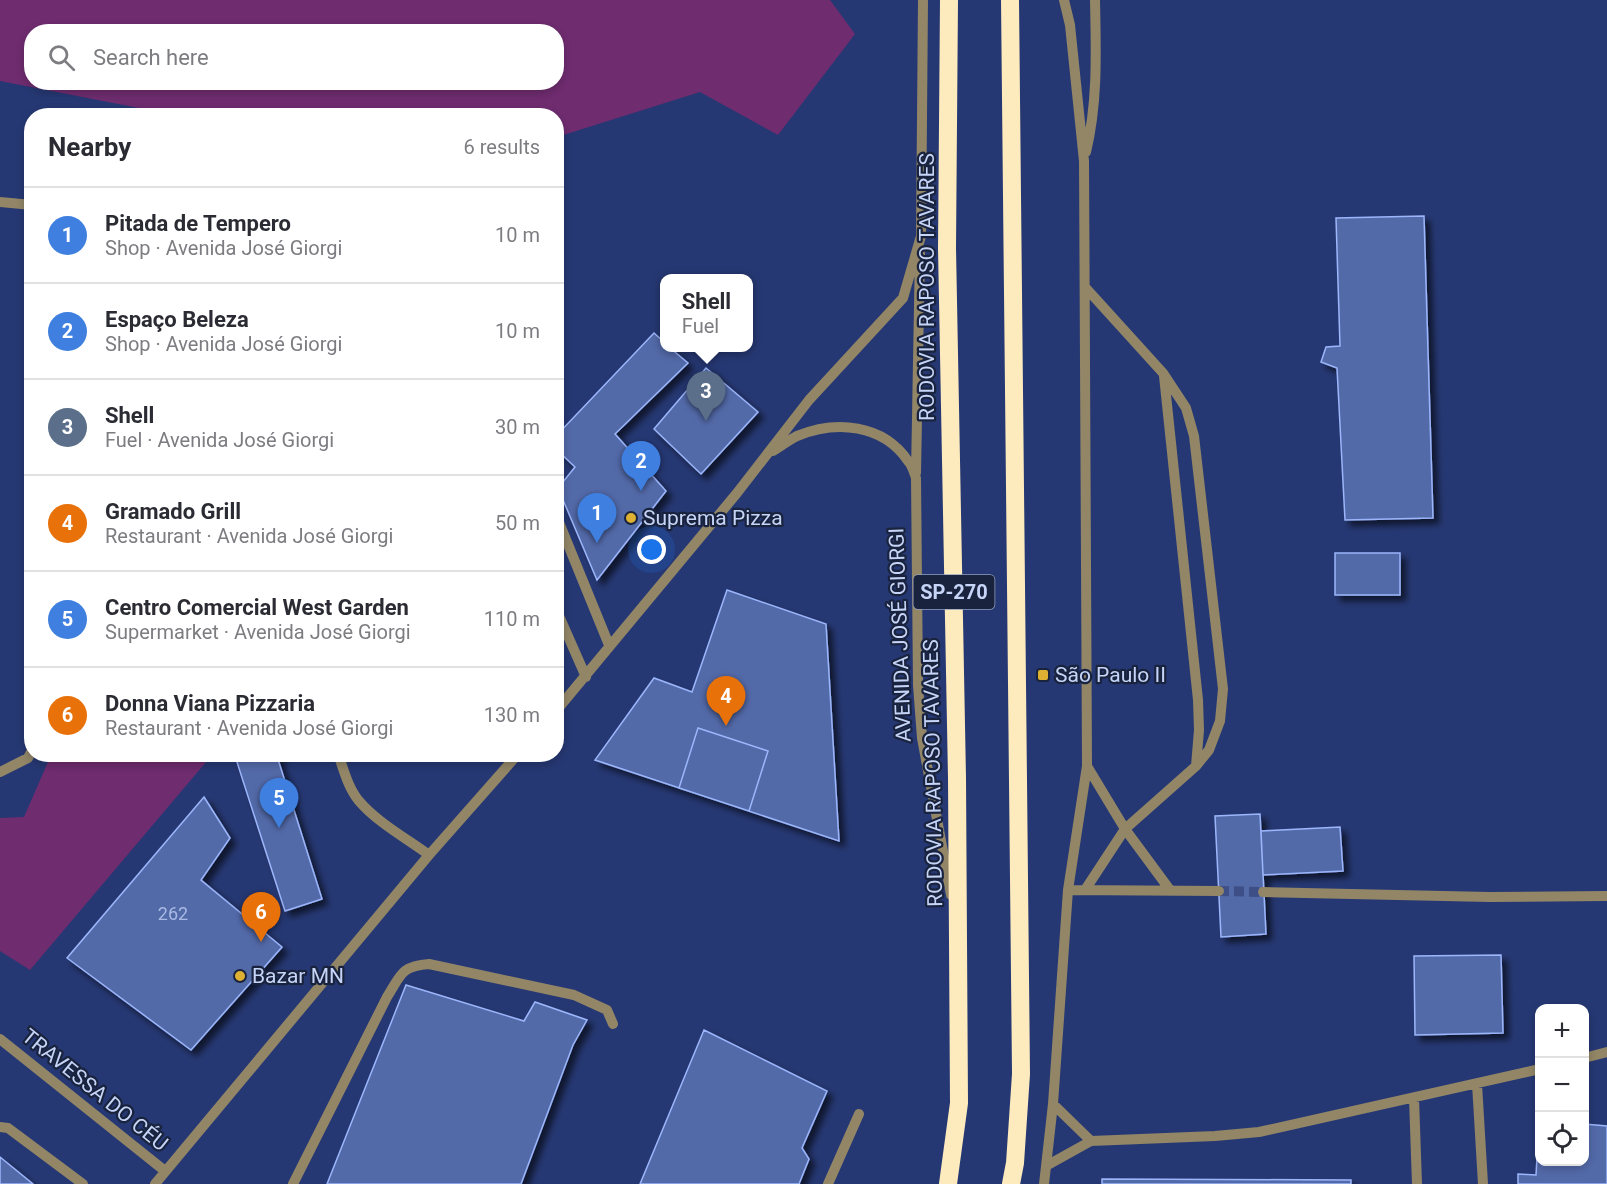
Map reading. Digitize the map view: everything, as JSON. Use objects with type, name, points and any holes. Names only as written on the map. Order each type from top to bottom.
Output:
[{"type":"highway","name":"RODOVIA RAPOSO TAVARES","points":[[948,1184],[959,1103],[957,778],[947,248],[949,0]]},
{"type":"highway","name":"SP-270","points":[[1010,0],[1021,1063],[1016,1163],[1011,1184]]},
{"type":"street","name":"AVENIDA JOSÉ GIORGI","points":[[923,0],[916,478],[918,686],[922,738],[958,931]]},
{"type":"street","points":[[1044,1184],[1053,1104],[1068,890],[1087,766],[1084,161],[1070,25],[1064,0]]},
{"type":"street","points":[[1084,161],[1091,130],[1095,92],[1095,0]]},
{"type":"street","points":[[0,202],[24,204]]},
{"type":"street","name":"AVENIDA JOSÉ GIORGI","points":[[564,702],[768,454],[808,400],[903,298],[921,236]]},
{"type":"street","points":[[1085,287],[1163,372],[1186,408],[1194,436],[1223,689],[1220,721],[1209,750],[1196,766],[1125,829],[1085,890]]},
{"type":"street","points":[[1163,372],[1198,700],[1199,730],[1196,766]]},
{"type":"street","name":"AVENIDA JOSÉ GIORGI","points":[[768,454],[796,436],[833,426],[855,427],[873,432],[890,443],[908,460],[916,478]]},
{"type":"street","points":[[564,535],[609,645]]},
{"type":"street","points":[[564,627],[586,677]]},
{"type":"street","points":[[0,772],[24,760]]},
{"type":"street","points":[[341,762],[358,800],[374,815],[429,855]]},
{"type":"street","points":[[155,1184],[429,855],[511,762]]},
{"type":"street","points":[[1087,766],[1125,829],[1170,890]]},
{"type":"street","points":[[1068,890],[1219,891]]},
{"type":"street","points":[[1263,892],[1513,897],[1607,896]]},
{"type":"street","points":[[293,1184],[387,997],[404,971],[415,965],[429,964],[574,995],[608,1010],[613,1024]]},
{"type":"street","name":"TRAVESSA DO CÉU","points":[[0,1039],[165,1171]]},
{"type":"street","points":[[1589,1057],[1607,1052]]},
{"type":"street","points":[[1046,1166],[1091,1141],[1259,1132],[1535,1070]]},
{"type":"street","points":[[1477,1084],[1483,1184]]},
{"type":"street","points":[[1414,1098],[1417,1184]]},
{"type":"street","points":[[1053,1104],[1091,1141]]},
{"type":"street","points":[[828,1184],[859,1114]]},
{"type":"street","points":[[0,1128],[8,1128],[83,1184]]},
{"type":"shaded area","points":[[0,0],[830,0],[855,34],[778,135],[700,92],[564,135],[564,108],[139,108],[46,90],[564,90],[564,24],[24,24],[24,86],[0,81]]},
{"type":"shaded area","points":[[48,762],[206,762],[30,970],[0,951],[0,818],[24,817]]},
{"type":"building","points":[[1424,216],[1433,518],[1345,520],[1337,368],[1321,362],[1326,347],[1340,346],[1336,218]]},
{"type":"building","points":[[654,333],[660,338],[660,352],[675,352],[688,363],[615,434],[666,491],[597,580],[564,502],[564,481],[575,467],[564,457],[564,428]]},
{"type":"building","points":[[706,368],[758,412],[701,474],[654,429]]},
{"type":"building","points":[[1335,553],[1400,553],[1400,595],[1335,595]]},
{"type":"building","points":[[727,590],[826,624],[839,841],[595,760],[654,678],[692,692]]},
{"type":"building","points":[[698,728],[768,751],[749,811],[679,788]]},
{"type":"building","points":[[237,762],[279,762],[322,899],[285,911]]},
{"type":"building","points":[[204,797],[230,838],[201,880],[282,947],[191,1050],[67,958]]},
{"type":"building","points":[[1260,814],[1266,934],[1221,937],[1215,816]]},
{"type":"building","points":[[1340,827],[1343,871],[1263,875],[1261,831]]},
{"type":"building","points":[[1501,955],[1503,1033],[1415,1035],[1414,956]]},
{"type":"building","points":[[406,985],[524,1021],[535,1002],[587,1020],[573,1045],[521,1184],[327,1184]]},
{"type":"building","points":[[704,1030],[827,1091],[802,1148],[809,1159],[799,1184],[640,1184]]},
{"type":"building","points":[[1589,1124],[1607,1126],[1607,1184],[1518,1184],[1518,1174],[1536,1175],[1537,1166],[1589,1166]]},
{"type":"building","points":[[0,1157],[33,1184],[0,1184]]},
{"type":"building","points":[[1102,1179],[1351,1180],[1351,1184],[1102,1184]]},
{"type":"tunnel","points":[[1219,891],[1263,892]]},
{"type":"place","name":"Shell","points":[[706,421]]},
{"type":"place","name":"Espaço Beleza","points":[[641,491]]},
{"type":"place","name":"Suprema Pizza","points":[[631,518]]},
{"type":"place","name":"Pitada de Tempero","points":[[597,543]]},
{"type":"place","name":"São Paulo II","points":[[1043,675]]},
{"type":"place","name":"Gramado Grill","points":[[726,726]]},
{"type":"place","name":"Centro Comercial West Garden","points":[[279,828]]},
{"type":"place","name":"Donna Viana Pizzaria","points":[[261,942]]},
{"type":"place","name":"Bazar MN","points":[[240,976]]}]
